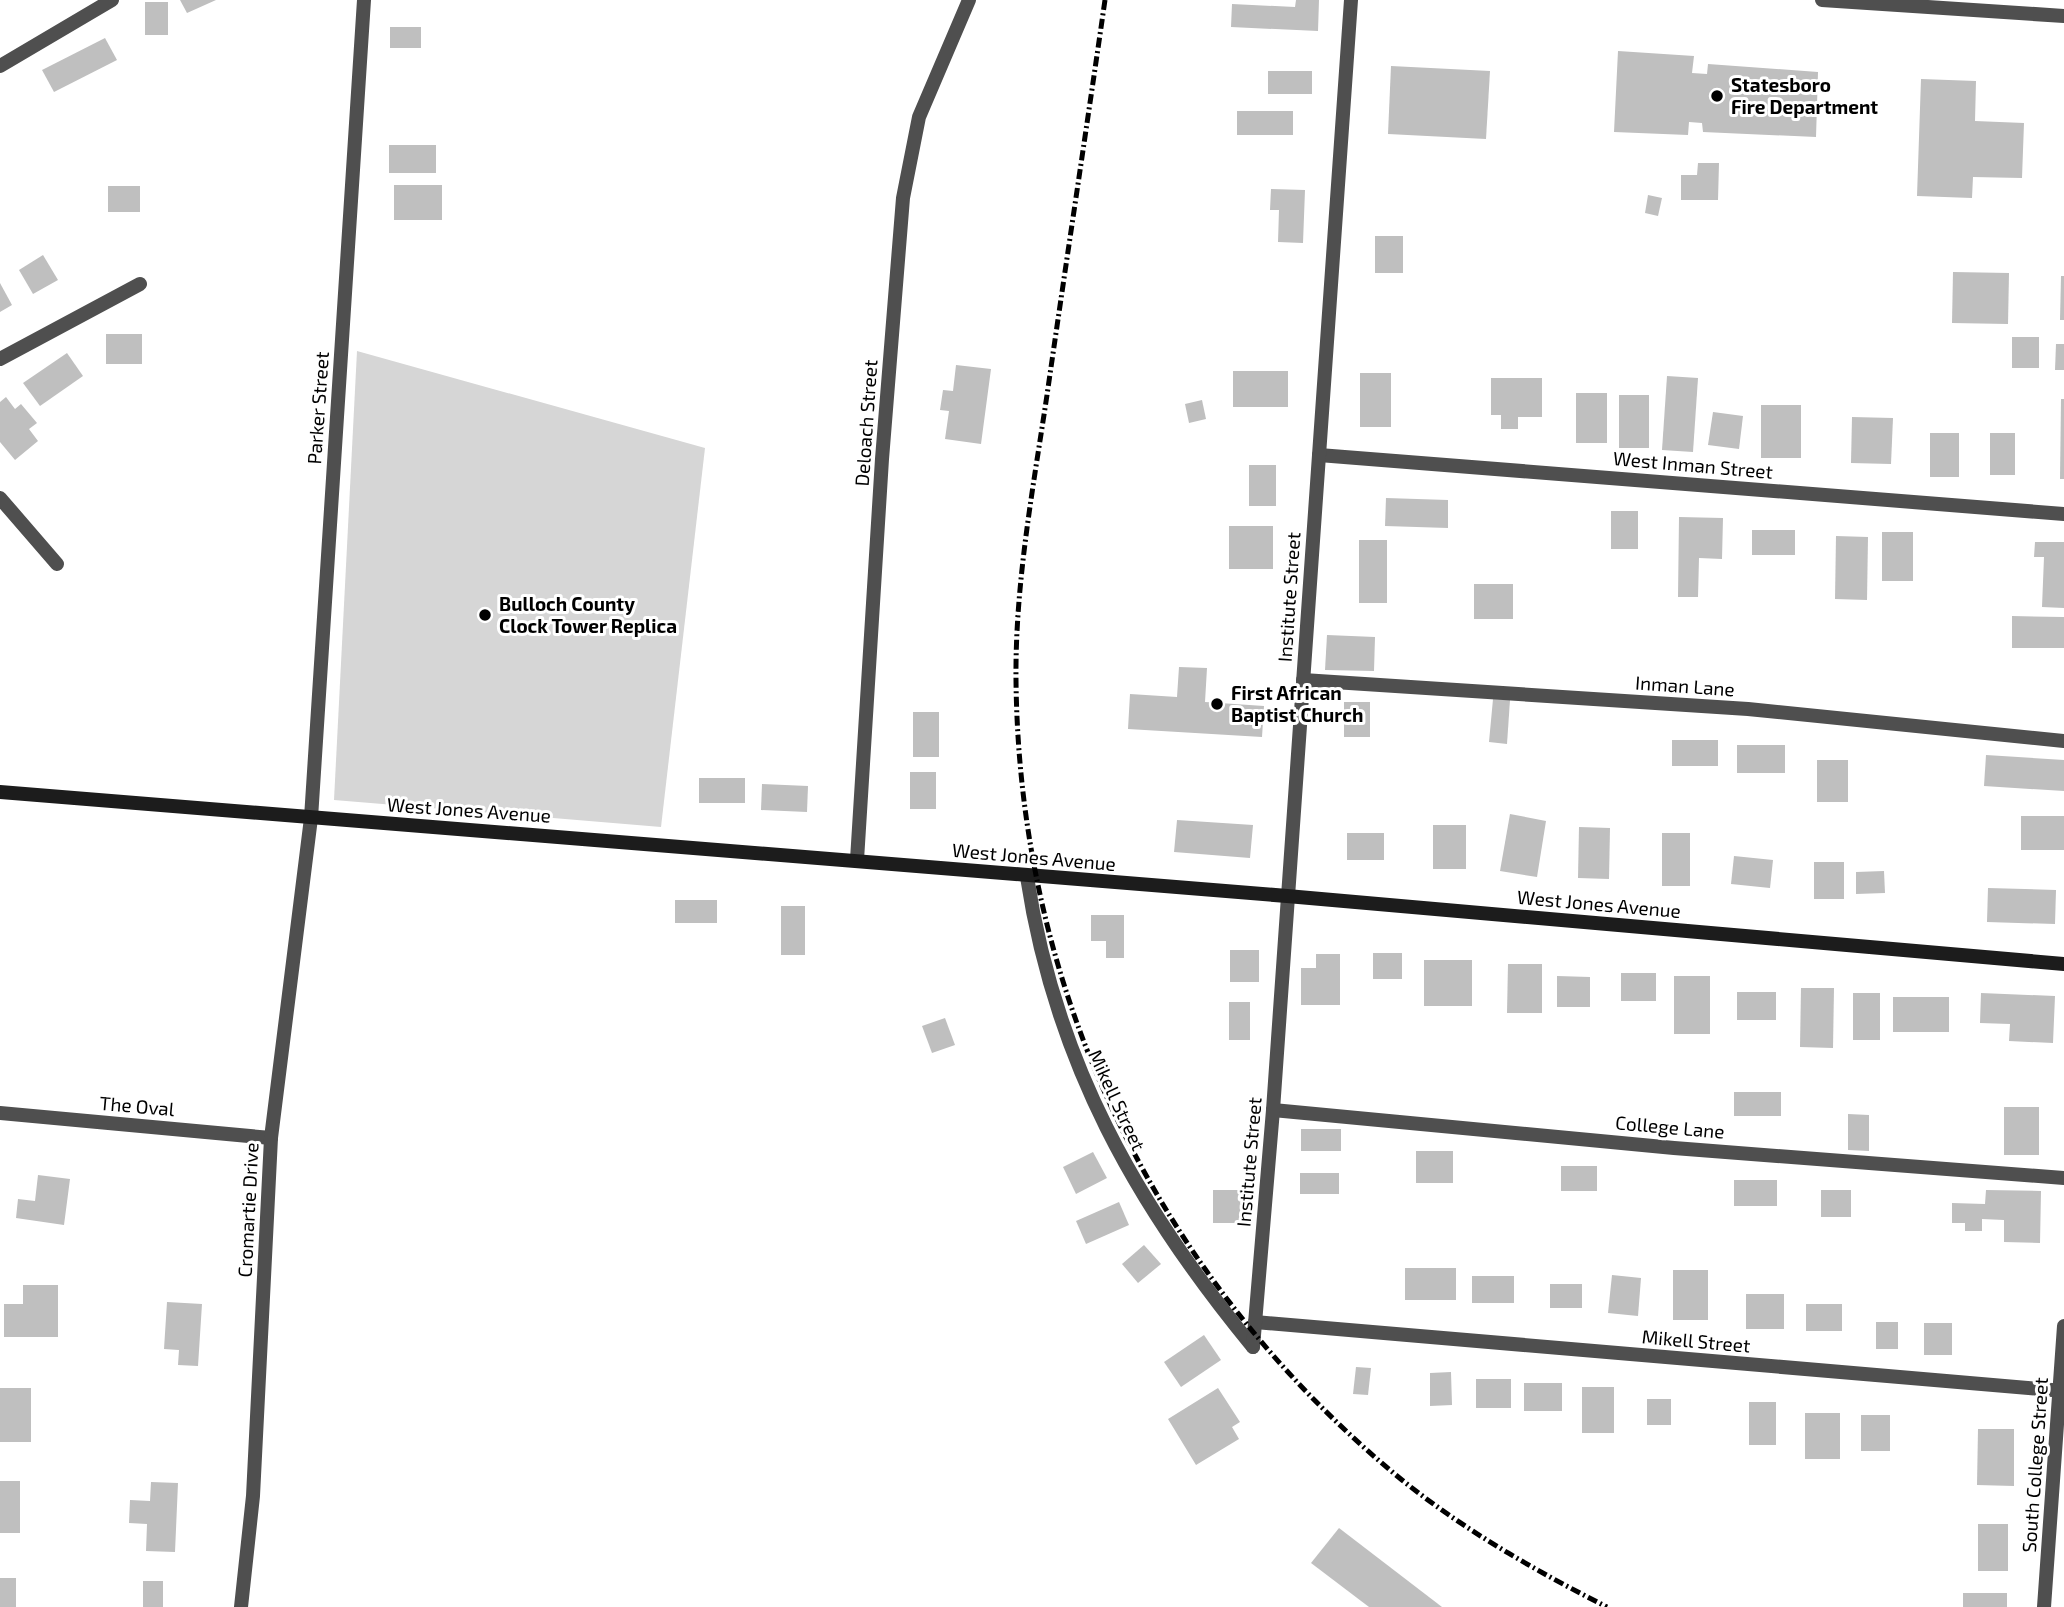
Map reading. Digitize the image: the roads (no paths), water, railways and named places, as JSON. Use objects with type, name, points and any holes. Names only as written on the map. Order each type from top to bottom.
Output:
[{"type":"street","points":[[0,66],[111,0]]},
{"type":"street","name":"Parker Street","points":[[311,818],[364,0]]},
{"type":"street","name":"Deloach Street","points":[[857,860],[882,459],[903,198],[919,117],[969,0]]},
{"type":"street","name":"Institute Street","points":[[1252,1347],[1273,1110],[1351,0]]},
{"type":"street","points":[[1822,0],[2064,16]]},
{"type":"street","points":[[0,359],[140,284]]},
{"type":"street","name":"West Inman Street","points":[[1319,455],[2064,514]]},
{"type":"street","points":[[0,498],[57,564]]},
{"type":"street","name":"Inman Lane","points":[[1303,680],[1748,709],[2064,741]]},
{"type":"street","name":"West Jones Avenue","points":[[0,792],[857,860],[1027,877],[1287,896],[2064,964]]},
{"type":"street","name":"Cromartie Drive","points":[[241,1607],[253,1496],[271,1138],[311,818]]},
{"type":"street","name":"Mikell Street","points":[[1027,877],[1045,971],[1067,1037],[1110,1139],[1181,1256],[1252,1347]]},
{"type":"street","name":"College Lane","points":[[1273,1110],[1674,1148],[2064,1178]]},
{"type":"street","name":"The Oval","points":[[0,1112],[271,1138]]},
{"type":"street","name":"Mikell Street","points":[[1255,1322],[2062,1391]]},
{"type":"street","name":"South College Street","points":[[2044,1607],[2062,1391],[2064,1326]]},
{"type":"railway","points":[[1105,0],[1026,537],[1016,644],[1023,796],[1043,909],[1075,1019],[1119,1123],[1174,1222],[1240,1315],[1316,1401],[1402,1480],[1450,1516],[1527,1564],[1607,1607]]},
{"type":"place","name":"Statesboro Fire Department","points":[[1717,96]]},
{"type":"place","name":"Bulloch County Clock Tower Replica","points":[[485,615]]},
{"type":"place","name":"First African Baptist Church","points":[[1217,704]]}]
